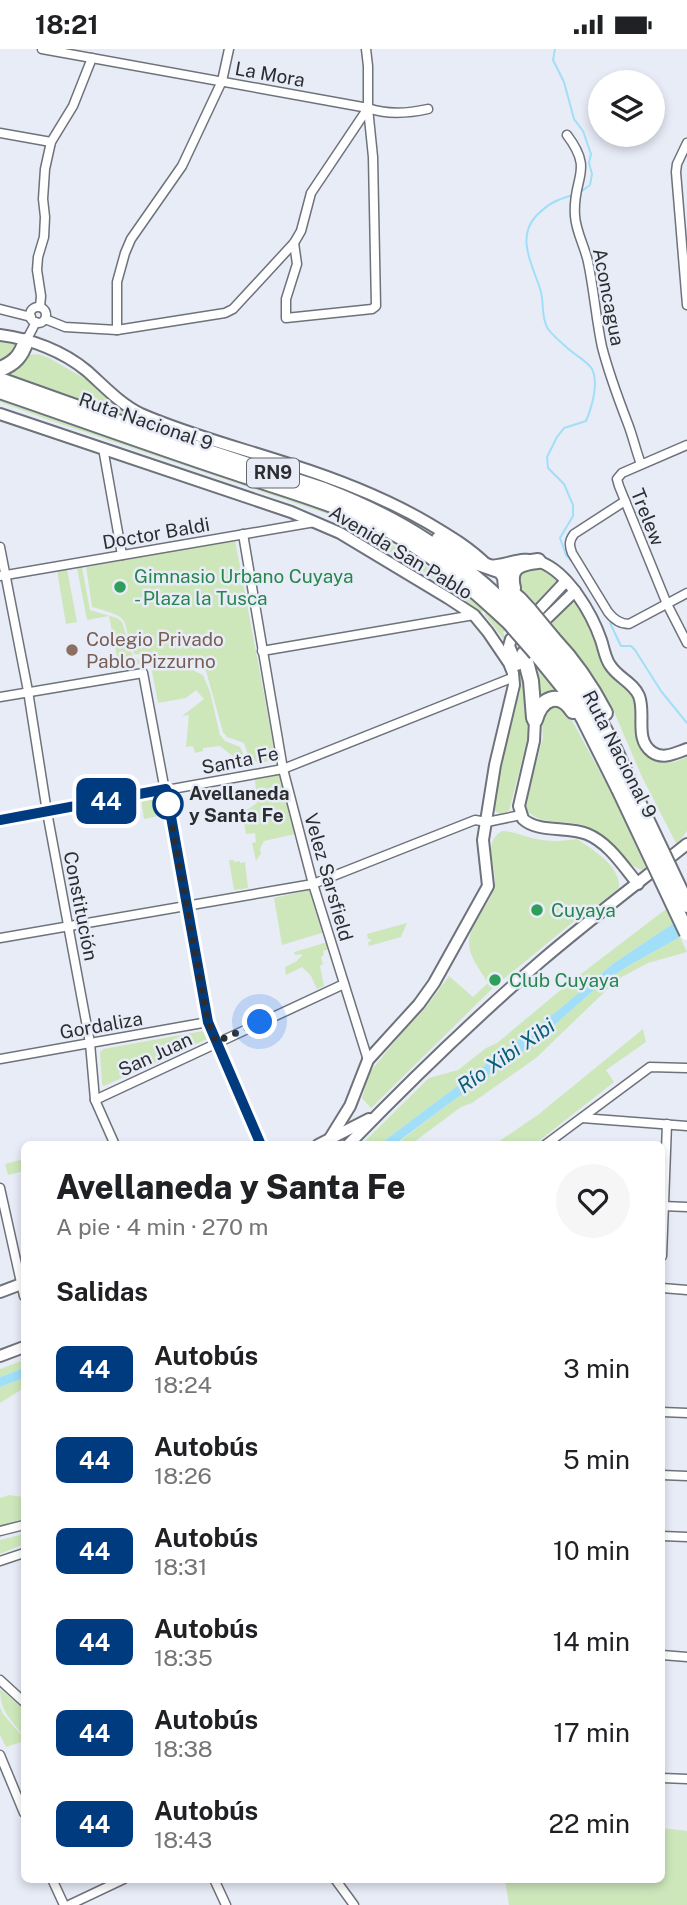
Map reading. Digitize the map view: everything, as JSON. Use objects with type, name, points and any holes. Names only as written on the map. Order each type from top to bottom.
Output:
[{"type":"highway","points":[[26,341],[19,357],[4,367],[5,376],[26,388]]},
{"type":"highway","name":"Ruta Nacional 9","points":[[0,380],[120,423],[324,490],[371,509],[424,538],[467,570],[522,622],[532,650],[570,695],[610,773],[625,783],[687,933]]},
{"type":"highway","name":"Ruta Nacional 9","points":[[0,391],[334,506],[398,535],[522,622]]},
{"type":"highway","points":[[324,490],[368,501],[478,563],[501,571],[505,576],[506,588],[519,599]]},
{"type":"highway","points":[[535,720],[531,681],[532,650],[522,622],[519,599],[511,583],[512,573],[517,566],[538,561]]},
{"type":"highway","points":[[532,650],[574,663],[597,697],[619,742],[625,783]]},
{"type":"highway","points":[[535,720],[540,707],[550,699],[565,702],[575,713],[598,757],[610,773]]},
{"type":"highway","name":"RN9","points":[[625,783],[687,905]]},
{"type":"street","name":"La Mora","points":[[43,49],[368,108],[377,112],[414,112],[428,109]]},
{"type":"street","points":[[117,330],[118,275],[125,253],[138,228],[182,166],[222,81],[229,49]]},
{"type":"street","points":[[294,243],[297,264],[286,299],[286,318],[372,309],[376,306],[373,157],[366,49]]},
{"type":"street","points":[[40,307],[37,265],[44,237],[45,169],[51,142],[73,106],[92,58]]},
{"type":"street","points":[[45,319],[65,327],[117,330],[225,313],[233,309],[294,243],[302,231],[312,193],[368,108]]},
{"type":"street","points":[[0,133],[51,142]]},
{"type":"street","name":"Aconcagua","points":[[567,135],[576,146],[583,166],[576,188],[576,223],[588,261],[602,346],[615,393],[641,464]]},
{"type":"street","points":[[687,143],[676,172],[687,305]]},
{"type":"street","points":[[26,341],[33,320],[32,309],[40,307],[46,311],[45,319]]},
{"type":"street","points":[[0,309],[41,322],[45,319]]},
{"type":"street","points":[[0,335],[50,348],[76,363],[139,413],[200,436],[291,464],[392,503],[465,545],[488,566],[523,559],[538,561],[547,566],[575,591],[594,622],[611,667],[631,684],[639,697],[642,735],[647,747],[653,753],[666,756],[687,748]]},
{"type":"street","name":"Avenida San Pablo","points":[[0,414],[318,522],[340,533],[474,615],[509,663],[514,677]]},
{"type":"street","points":[[641,464],[687,445]]},
{"type":"street","points":[[103,448],[122,555]]},
{"type":"street","name":"Trelew","points":[[641,464],[617,478],[667,604],[687,643]]},
{"type":"street","points":[[625,501],[569,540],[572,553],[608,612],[613,619],[629,624],[687,593]]},
{"type":"street","name":"Doctor Baldi","points":[[3,576],[318,522]]},
{"type":"street","name":"Velez Sarsfield","points":[[243,534],[283,769],[313,884],[368,1060]]},
{"type":"street","name":"Constitución","points":[[0,547],[3,576],[28,691],[47,812],[90,1043],[95,1100],[113,1141]]},
{"type":"street","points":[[522,622],[575,591],[588,579]]},
{"type":"street","points":[[324,1141],[350,1106],[368,1060],[419,1004],[434,983],[488,886],[483,840],[495,765],[512,698],[514,677],[532,650],[509,646],[522,622],[566,581]]},
{"type":"street","points":[[594,622],[608,612]]},
{"type":"street","points":[[262,651],[474,615]]},
{"type":"street","points":[[0,697],[144,673],[208,1022],[259,1141]]},
{"type":"street","name":"Santa Fe","points":[[0,820],[283,769],[514,677]]},
{"type":"street","points":[[535,720],[532,749],[520,796],[521,815],[532,825],[579,831],[596,839],[620,861],[638,884]]},
{"type":"street","points":[[0,938],[313,884],[475,820],[487,822],[521,815]]},
{"type":"street","points":[[351,1141],[497,1000],[574,933],[686,844]]},
{"type":"street","name":"San Juan","points":[[95,1100],[344,983]]},
{"type":"street","name":"Gordaliza","points":[[0,1059],[208,1022]]},
{"type":"street","points":[[550,1141],[650,1067],[687,1068]]},
{"type":"street","points":[[348,1141],[352,1128],[350,1106]]},
{"type":"street","points":[[325,1141],[377,1114]]},
{"type":"street","points":[[582,1118],[687,1126]]},
{"type":"street","points":[[665,1166],[667,1125]]},
{"type":"street","points":[[0,1188],[21,1276]]},
{"type":"street","points":[[665,1206],[687,1207]]},
{"type":"street","points":[[0,1292],[21,1288]]},
{"type":"street","points":[[665,1288],[687,1290]]},
{"type":"street","points":[[0,1356],[21,1347]]},
{"type":"street","points":[[665,1412],[687,1413]]},
{"type":"street","points":[[665,1475],[687,1476]]},
{"type":"street","points":[[0,1531],[21,1526]]},
{"type":"street","points":[[665,1536],[687,1537]]},
{"type":"street","points":[[0,1561],[21,1554]]},
{"type":"street","points":[[665,1655],[687,1657]]},
{"type":"street","points":[[0,1680],[21,1699]]},
{"type":"street","points":[[0,1755],[4,1773],[21,1807]]},
{"type":"street","points":[[665,1778],[687,1779]]},
{"type":"street","points":[[54,1883],[64,1905]]},
{"type":"street","points":[[69,1905],[116,1883]]},
{"type":"street","points":[[216,1883],[226,1905]]},
{"type":"street","points":[[338,1883],[354,1905]]},
{"type":"green space","points":[[0,341],[19,347],[0,364]]},
{"type":"green space","points":[[38,354],[89,381],[121,411],[187,439],[11,377],[9,373],[28,355]]},
{"type":"green space","points":[[0,395],[60,419],[334,514],[379,537],[443,578],[483,609],[482,613],[421,570],[325,513],[46,419],[0,402]]},
{"type":"green space","points":[[235,540],[276,758],[258,763],[248,755],[244,743],[227,737],[223,732],[206,671],[181,658],[134,654],[124,621],[115,614],[92,607],[86,567]]},
{"type":"green space","points":[[538,565],[558,583],[535,609],[516,588],[513,575]]},
{"type":"green space","points":[[82,567],[90,610],[117,618],[122,622],[133,657],[180,664],[203,675],[210,692],[220,735],[225,741],[240,747],[245,758],[253,764],[242,766],[220,746],[203,748],[203,751],[195,753],[193,746],[186,747],[189,715],[182,716],[204,699],[196,690],[186,698],[158,703],[151,666],[145,663],[119,668],[109,616],[87,620],[77,568]]},
{"type":"green space","points":[[67,569],[77,622],[66,624],[57,571]]},
{"type":"green space","points":[[572,602],[578,603],[636,700],[637,738],[644,753],[661,763],[675,762],[687,757],[687,831],[677,845],[642,777],[612,707],[586,668],[550,625]]},
{"type":"green space","points":[[486,612],[506,630],[503,632],[508,645],[485,615]]},
{"type":"green space","points":[[530,653],[560,691],[540,699]]},
{"type":"green space","points":[[519,655],[526,680],[529,727],[509,811],[501,815],[493,809],[492,800],[520,693]]},
{"type":"green space","points":[[554,707],[561,708],[569,715],[614,798],[646,868],[643,870],[632,864],[592,829],[584,825],[543,820],[528,812],[527,797],[543,737],[542,724],[547,712]]},
{"type":"green space","points":[[277,774],[281,778],[295,834],[264,841],[256,861],[252,843],[256,842],[255,833],[246,834],[242,813],[257,803],[255,779]]},
{"type":"green space","points":[[158,796],[161,798],[164,815],[144,819],[141,799]]},
{"type":"green space","name":"Club Cuyaya","points":[[502,831],[546,841],[577,839],[611,866],[616,873],[619,888],[597,906],[595,904],[494,987],[371,1108],[362,1098],[370,1072],[423,1011],[449,976],[473,997],[488,983],[473,959],[469,943],[472,928],[494,888],[491,849],[496,836]]},
{"type":"green space","points":[[229,860],[245,862],[248,888],[234,890]]},
{"type":"green space","points":[[309,890],[313,892],[325,932],[282,945],[274,898]]},
{"type":"green space","points":[[666,909],[674,923],[614,963],[556,1012],[384,1141],[365,1141],[429,1078],[458,1070],[486,1048],[497,1043],[569,983]]},
{"type":"green space","points":[[407,923],[401,937],[369,946],[371,939],[368,939],[367,934]]},
{"type":"green space","points":[[680,937],[687,952],[648,963],[618,979],[536,1058],[472,1103],[461,1107],[415,1141],[400,1141],[533,1044],[602,983]]},
{"type":"green space","points":[[328,942],[329,949],[323,951],[323,964],[320,966],[324,986],[317,989],[311,976],[302,967],[286,975],[285,967],[302,956],[295,955],[294,952]]},
{"type":"green space","points":[[643,1029],[646,1042],[606,1070],[614,1082],[539,1141],[499,1141],[539,1114]]},
{"type":"green space","points":[[203,1031],[207,1033],[207,1039],[104,1086],[102,1084],[100,1052],[103,1049]]},
{"type":"green space","points":[[21,1160],[21,1172],[8,1175],[5,1164]]},
{"type":"green space","points":[[21,1361],[21,1369],[0,1377],[0,1369]]},
{"type":"green space","points":[[21,1379],[21,1390],[0,1403],[0,1387]]},
{"type":"green space","points":[[9,1495],[21,1497],[21,1521],[0,1527],[0,1498]]},
{"type":"green space","points":[[21,1535],[21,1545],[0,1554],[0,1540]]},
{"type":"green space","points":[[0,1689],[21,1705],[21,1732],[4,1709]]},
{"type":"green space","points":[[0,1707],[21,1735],[21,1742],[6,1747],[0,1735]]},
{"type":"green space","points":[[665,1828],[687,1831],[687,1905],[509,1905],[505,1883],[665,1883]]},
{"type":"water","name":"Río Xibi Xibi","points":[[674,923],[680,937],[602,983],[533,1044],[399,1141],[384,1141],[556,1012],[614,963]]},
{"type":"water","points":[[21,1369],[21,1379],[0,1387],[0,1377]]},
{"type":"waterway","points":[[555,49],[553,60],[564,82],[574,119],[583,131],[591,154],[590,185],[578,194]]},
{"type":"waterway","points":[[573,195],[553,203],[536,216],[527,234],[527,244],[548,329],[588,364],[595,381],[586,421],[564,428],[547,457],[548,468],[564,484],[573,505],[573,516],[560,538],[566,555],[576,566]]},
{"type":"waterway","points":[[610,623],[621,646],[631,646],[635,650],[661,691],[687,723]]},
{"type":"bus line","name":"44","points":[[0,820],[166,789],[208,1022],[259,1141]]},
{"type":"place","name":"Gimnasio Urbano Cuyaya - Plaza la Tusca","points":[[120,587]]},
{"type":"place","name":"Colegio Privado Pablo Pizzurno","points":[[72,650]]},
{"type":"place","name":"Avellaneda y Santa Fe","points":[[168,804]]},
{"type":"place","name":"Cuyaya","points":[[537,910]]},
{"type":"place","name":"Club Cuyaya","points":[[495,980]]},
{"type":"route","points":[[168,804],[208,1022],[216,1042],[260,1022]]}]
